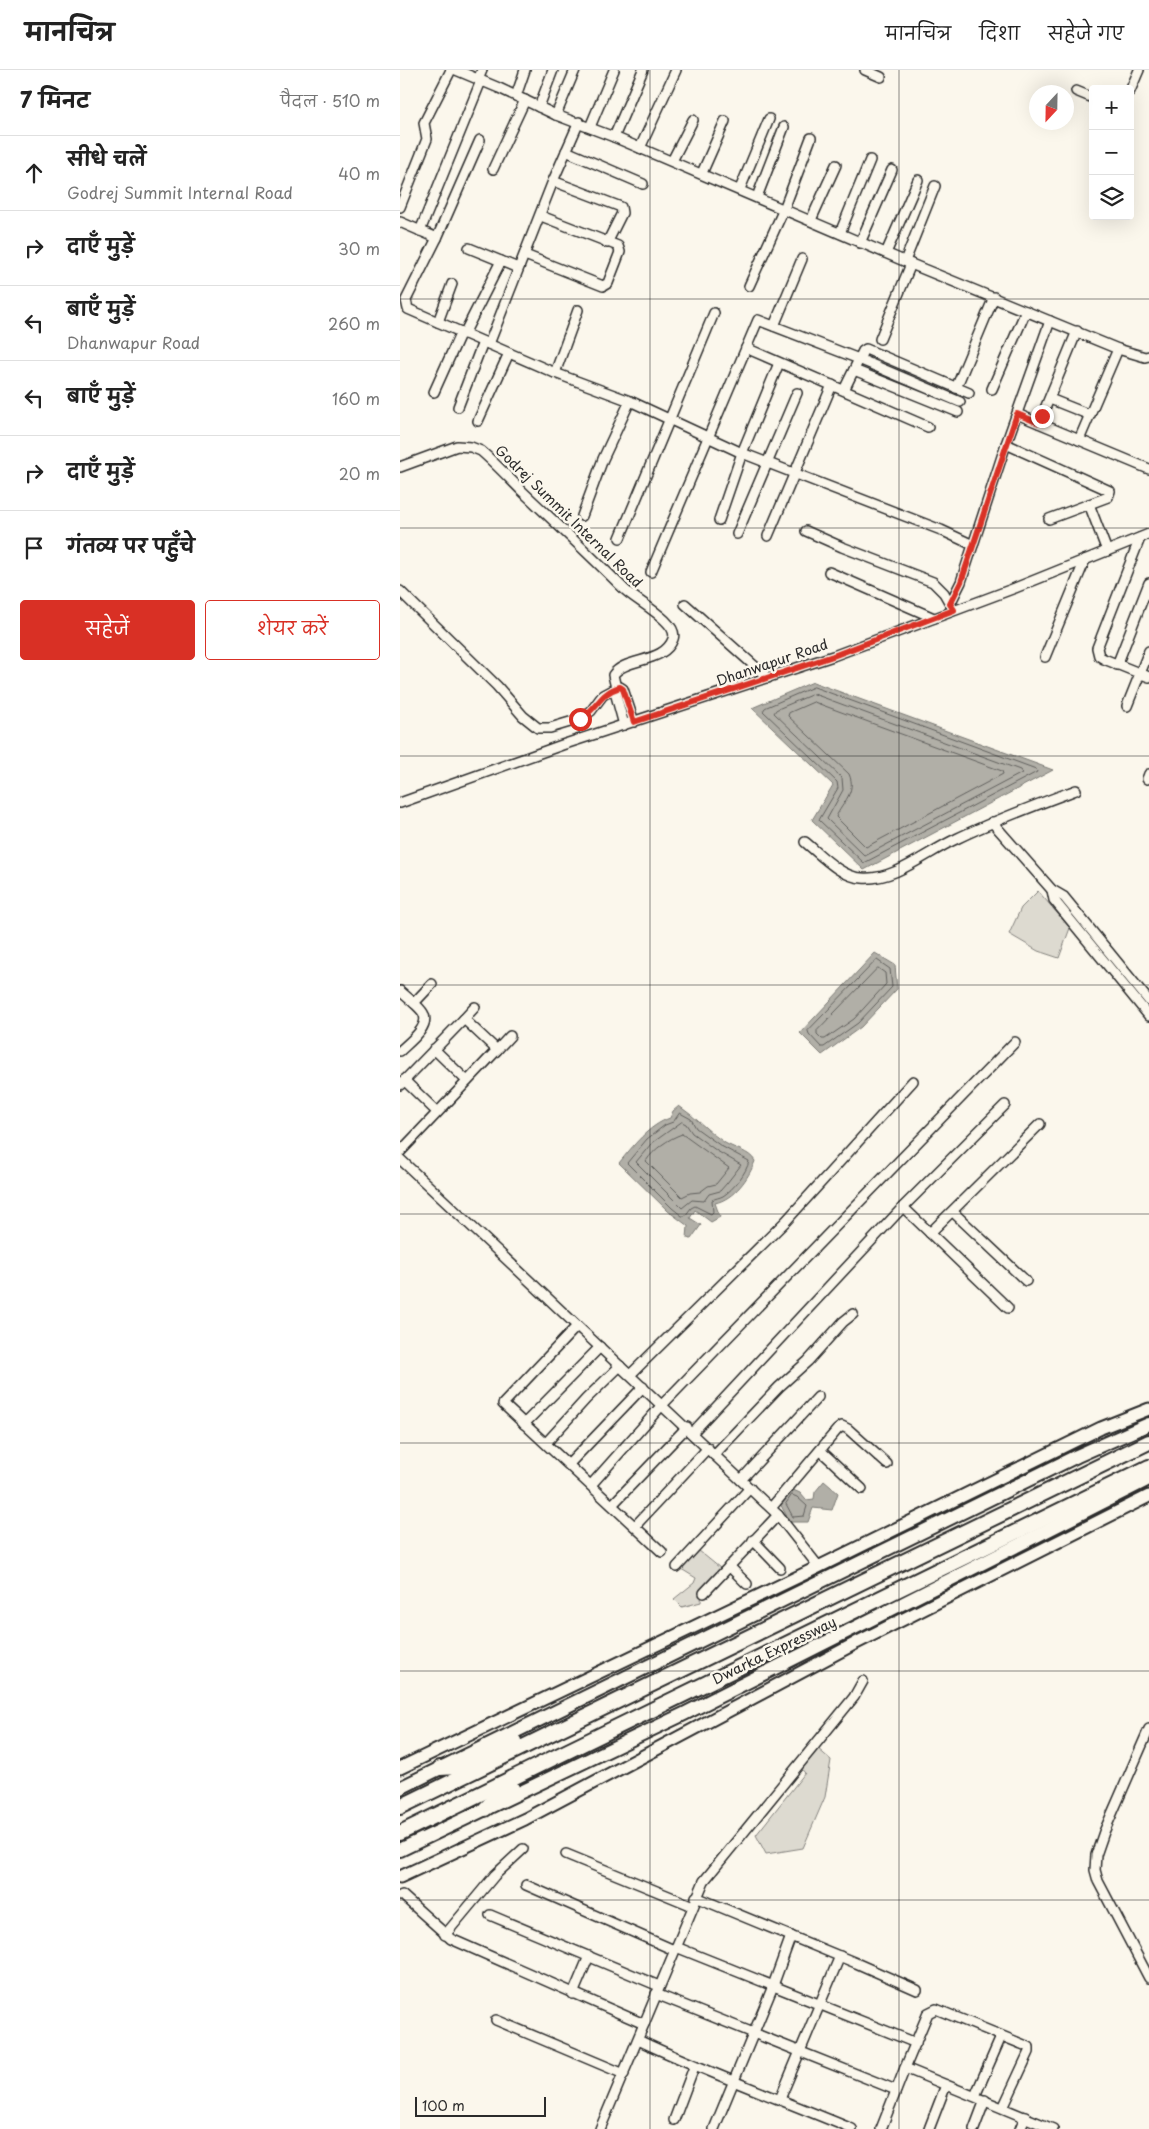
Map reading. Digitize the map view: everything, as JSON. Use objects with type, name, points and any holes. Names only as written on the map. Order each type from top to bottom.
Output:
[{"type":"highway","name":"Dwarka Expressway","points":[[400,1807],[1149,1442]]},
{"type":"highway","name":"Dwarka Expressway","points":[[400,1833],[1149,1467]]},
{"type":"highway","points":[[440,1768],[458,1767],[578,1712],[605,1707]]},
{"type":"highway","points":[[485,1809],[502,1792],[606,1742],[612,1730]]},
{"type":"main road","points":[[400,1788],[1077,1456],[1149,1424]]},
{"type":"main road","points":[[400,1850],[684,1714],[1149,1480]]},
{"type":"street","points":[[400,207],[428,139],[424,124],[451,70]]},
{"type":"street","points":[[456,70],[556,115],[614,136],[908,263],[1118,348],[1145,357],[1149,356]]},
{"type":"street","points":[[420,231],[482,70]]},
{"type":"street","points":[[516,96],[525,70]]},
{"type":"street","points":[[539,107],[554,70]]},
{"type":"street","points":[[556,115],[575,70]]},
{"type":"street","points":[[590,127],[614,70]]},
{"type":"street","points":[[614,136],[643,70]]},
{"type":"street","points":[[640,148],[676,70]]},
{"type":"street","points":[[865,70],[881,77]]},
{"type":"street","points":[[1133,85],[1139,70]]},
{"type":"street","points":[[1076,91],[1089,96]]},
{"type":"street","points":[[493,169],[524,100]]},
{"type":"street","points":[[740,189],[769,119]]},
{"type":"street","points":[[672,161],[693,120]]},
{"type":"street","points":[[702,173],[725,121]]},
{"type":"street","points":[[458,407],[525,255],[553,181],[579,122]]},
{"type":"street","points":[[757,197],[784,127]]},
{"type":"street","points":[[749,286],[784,209],[811,138]]},
{"type":"street","points":[[480,140],[406,304],[408,309],[554,374],[630,401],[707,438],[768,464],[940,530],[974,545]]},
{"type":"street","points":[[566,151],[643,184]]},
{"type":"street","points":[[840,233],[870,160]]},
{"type":"street","points":[[811,220],[836,166]]},
{"type":"street","points":[[860,243],[892,170]]},
{"type":"street","points":[[886,253],[918,180]]},
{"type":"street","points":[[553,181],[621,207],[622,213],[607,243]]},
{"type":"street","points":[[880,339],[935,186]]},
{"type":"street","points":[[525,255],[606,286],[620,252],[618,246],[541,216]]},
{"type":"street","points":[[400,222],[437,238]]},
{"type":"street","points":[[469,248],[518,268]]},
{"type":"street","points":[[774,326],[802,259]]},
{"type":"street","points":[[434,392],[501,261]]},
{"type":"street","points":[[438,322],[452,284]]},
{"type":"street","points":[[956,388],[994,297]]},
{"type":"street","points":[[554,374],[578,310]]},
{"type":"street","points":[[992,389],[1026,311]]},
{"type":"street","points":[[620,538],[714,313]]},
{"type":"street","points":[[651,572],[758,320],[859,359],[960,402]]},
{"type":"street","points":[[952,607],[1006,444],[1050,321]]},
{"type":"street","points":[[1039,423],[1077,331]]},
{"type":"street","points":[[746,348],[928,427]]},
{"type":"street","points":[[1080,440],[1118,348]]},
{"type":"street","points":[[844,390],[863,351],[866,349],[969,393]]},
{"type":"street","points":[[478,421],[508,354]]},
{"type":"street","points":[[720,520],[742,453],[779,363]]},
{"type":"street","points":[[854,370],[958,412]]},
{"type":"street","points":[[768,536],[832,384]]},
{"type":"street","points":[[737,534],[798,392]]},
{"type":"street","points":[[1050,398],[1090,415]]},
{"type":"street","points":[[582,516],[597,473],[630,401]]},
{"type":"street","points":[[1017,414],[1149,469]]},
{"type":"street","points":[[1006,444],[1110,491],[1108,496],[1049,519]]},
{"type":"street","name":"Godrej Summit Internal Road","points":[[401,464],[457,446],[471,446],[480,451],[595,559],[624,590],[668,622],[674,632],[674,639],[668,647],[658,655],[616,670],[613,678],[624,726]]},
{"type":"street","points":[[1089,504],[1107,551]]},
{"type":"street","points":[[806,530],[842,547],[933,582],[944,593],[952,607]]},
{"type":"street","name":"Dhanwapur Road","points":[[402,800],[562,745],[768,678],[934,618],[952,607],[1085,560],[1149,534]]},
{"type":"street","points":[[1140,538],[1097,648],[1099,656],[1149,677]]},
{"type":"street","points":[[1045,657],[1085,560]]},
{"type":"street","points":[[830,572],[934,618]]},
{"type":"street","points":[[1117,665],[1149,583]]},
{"type":"street","points":[[400,591],[498,686],[523,716],[538,728],[550,728],[580,719],[591,711],[603,695],[620,687],[623,689],[634,722]]},
{"type":"street","points":[[685,604],[768,678]]},
{"type":"street","points":[[1127,706],[1149,651]]},
{"type":"street","points":[[805,842],[842,871],[862,878],[879,877],[898,872],[933,850],[992,822],[1076,790]]},
{"type":"street","points":[[992,822],[1052,890],[1064,896],[1149,1001]]},
{"type":"street","points":[[1052,890],[1054,900],[1149,1016]]},
{"type":"street","points":[[414,1003],[432,984]]},
{"type":"street","points":[[400,991],[424,1014],[425,1021],[423,1027],[400,1051]]},
{"type":"street","points":[[438,1112],[402,1082],[475,1007]]},
{"type":"street","points":[[464,1019],[496,1050]]},
{"type":"street","points":[[400,1152],[510,1036]]},
{"type":"street","points":[[591,1485],[662,1405],[1014,1042]]},
{"type":"street","points":[[434,1049],[467,1081]]},
{"type":"street","points":[[630,1376],[786,1221],[913,1081]]},
{"type":"street","points":[[612,1505],[690,1430],[903,1207],[1005,1105]]},
{"type":"street","points":[[930,1233],[1040,1124]]},
{"type":"street","points":[[400,1159],[774,1511],[818,1567]]},
{"type":"street","points":[[903,1207],[1008,1308]]},
{"type":"street","points":[[953,1212],[1026,1281]]},
{"type":"street","points":[[635,1526],[711,1451],[808,1361],[843,1322],[853,1314]]},
{"type":"street","points":[[577,1326],[504,1402],[504,1406],[569,1464],[662,1552]]},
{"type":"street","points":[[524,1424],[600,1347]]},
{"type":"street","points":[[546,1443],[586,1399],[620,1366]]},
{"type":"street","points":[[569,1464],[643,1388]]},
{"type":"street","points":[[741,1480],[818,1397]]},
{"type":"street","points":[[400,1768],[818,1567],[1101,1428],[1149,1409]]},
{"type":"street","points":[[704,1593],[754,1540],[774,1511],[842,1426],[848,1428],[887,1464]]},
{"type":"street","points":[[821,1451],[862,1489]]},
{"type":"street","points":[[677,1566],[750,1488]]},
{"type":"street","points":[[400,1877],[525,1819],[856,1643],[1149,1496]]},
{"type":"street","points":[[754,1540],[780,1568]]},
{"type":"street","points":[[729,1566],[748,1584]]},
{"type":"street","points":[[600,2129],[694,1902],[708,1873],[854,1697],[863,1681]]},
{"type":"street","points":[[1149,1729],[1104,1832],[1096,1855],[1095,1870],[1098,1881],[1149,1978]]},
{"type":"street","points":[[445,1935],[495,1875],[523,1849]]},
{"type":"street","points":[[566,1854],[791,1936],[917,1990]]},
{"type":"street","points":[[526,1885],[675,1949],[916,2043]]},
{"type":"street","points":[[401,1895],[445,1935],[573,1994],[644,2024]]},
{"type":"street","points":[[490,1915],[589,1956],[658,1990],[752,2032],[896,2090]]},
{"type":"street","points":[[714,2129],[791,1936]]},
{"type":"street","points":[[573,1994],[589,1956]]},
{"type":"street","points":[[780,2099],[840,1956]]},
{"type":"street","points":[[881,2129],[928,2013],[936,2009],[1030,2048],[1003,2108]]},
{"type":"street","points":[[496,2020],[624,2074]]},
{"type":"street","points":[[975,2096],[1000,2037]]},
{"type":"street","points":[[638,2040],[694,2067],[780,2099],[852,2129]]},
{"type":"street","points":[[674,2120],[694,2067]]},
{"type":"street","points":[[905,2068],[1053,2129]]},
{"type":"street","points":[[929,2129],[946,2085]]},
{"type":"street","points":[[974,2129],[985,2100]]},
{"type":"street","points":[[1020,2129],[1025,2117]]},
{"type":"shaded area","points":[[1038,891],[1070,928],[1059,958],[1038,951],[1009,934],[1021,908]]},
{"type":"shaded area","points":[[693,1546],[720,1568],[719,1574],[704,1589],[701,1602],[682,1607],[674,1599],[694,1583],[696,1578],[673,1564]]},
{"type":"shaded area","points":[[817,1748],[831,1760],[825,1797],[803,1848],[766,1854],[756,1835],[805,1773],[799,1766]]},
{"type":"water","points":[[813,682],[1053,770],[864,870],[812,820],[833,785],[752,708]]},
{"type":"water","points":[[875,953],[895,965],[897,989],[861,1027],[822,1055],[800,1033]]},
{"type":"water","points":[[679,1106],[719,1139],[746,1152],[755,1161],[740,1187],[722,1201],[715,1203],[720,1217],[711,1222],[695,1210],[690,1218],[701,1225],[691,1239],[687,1238],[688,1226],[668,1211],[619,1163],[648,1131],[670,1118],[673,1111]]},
{"type":"water","points":[[824,1481],[838,1493],[832,1510],[813,1508],[808,1522],[790,1522],[779,1502],[791,1489],[800,1493],[806,1500],[814,1499],[815,1492]]},
{"type":"route","points":[[580,719],[591,711],[603,695],[616,688],[620,687],[623,689],[634,722],[833,656],[954,610],[950,604],[961,582],[1017,414],[1039,423],[1042,416]]}]
